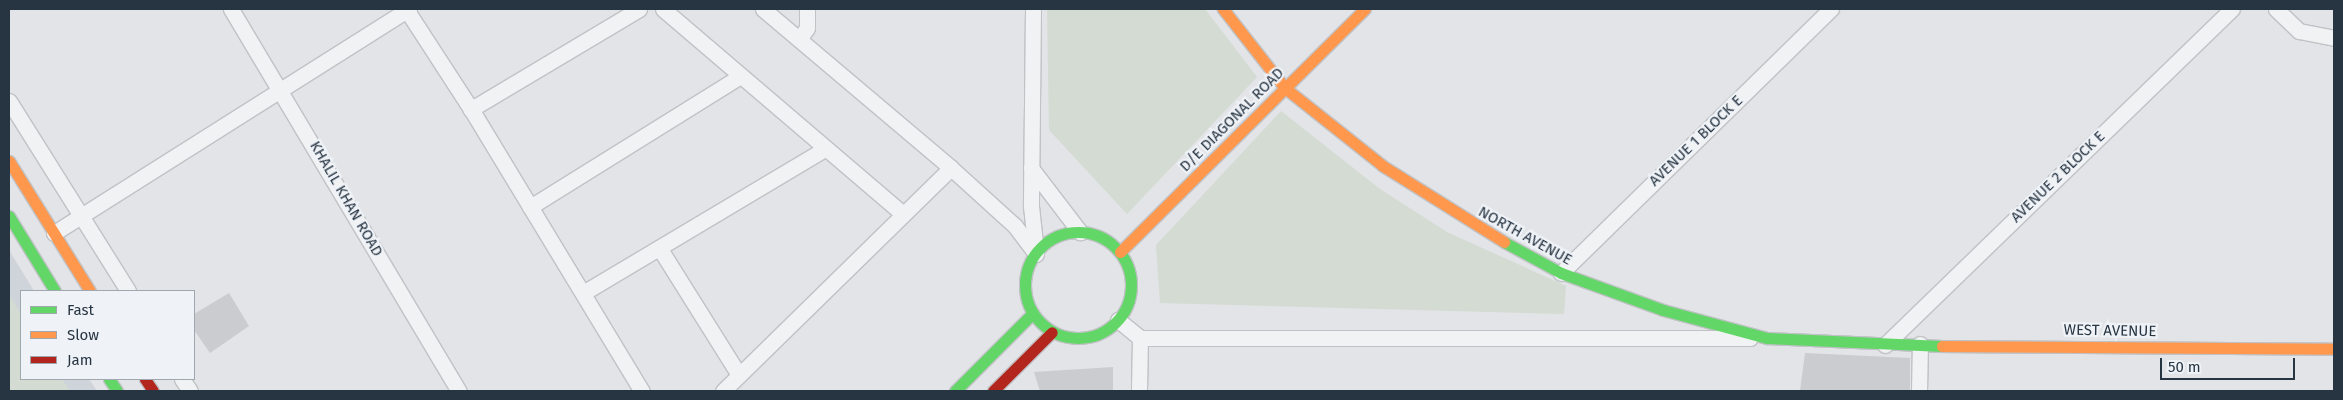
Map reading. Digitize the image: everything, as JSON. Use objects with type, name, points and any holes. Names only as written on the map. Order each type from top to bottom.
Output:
[{"type":"street","name":"KHALIL KHAN ROAD","points":[[231,9],[283,92],[459,391]]},
{"type":"street","points":[[54,233],[80,215],[283,92],[408,9],[642,391]]},
{"type":"street","points":[[471,109],[640,9]]},
{"type":"street","points":[[664,9],[739,77],[903,214]]},
{"type":"street","points":[[763,9],[800,38],[951,168],[1015,226],[1036,254]]},
{"type":"street","points":[[800,38],[807,28],[807,9]]},
{"type":"street","points":[[1033,9],[1031,168],[1036,254],[1026,283],[1033,312],[1052,332],[1080,338],[1094,336],[1118,320],[1130,294],[1131,279],[1120,252],[1095,235],[1080,232],[1048,242],[1036,254]]},
{"type":"street","name":"NORTH AVENUE","points":[[1223,9],[1285,88],[1384,166],[1452,212],[1561,273],[1663,310],[1766,338],[1885,345]]},
{"type":"street","name":"D/E DIAGONAL ROAD","points":[[1120,252],[1365,9]]},
{"type":"street","name":"AVENUE 1 BLOCK E","points":[[1561,273],[1830,9]]},
{"type":"street","name":"AVENUE 2 BLOCK E","points":[[1885,345],[2232,9]]},
{"type":"street","points":[[2276,9],[2299,31],[2334,38]]},
{"type":"street","points":[[530,207],[739,77]]},
{"type":"street","points":[[9,101],[127,290]]},
{"type":"street","points":[[583,293],[660,249],[825,148]]},
{"type":"street","points":[[9,161],[89,290]]},
{"type":"street","points":[[723,391],[951,168]]},
{"type":"street","points":[[1031,168],[1080,232]]},
{"type":"street","points":[[9,216],[54,290]]},
{"type":"street","points":[[660,249],[739,375]]},
{"type":"street","points":[[955,391],[1033,312]]},
{"type":"street","points":[[1118,320],[1140,338],[1766,338]]},
{"type":"street","points":[[993,391],[1052,332]]},
{"type":"street","points":[[1139,391],[1140,338]]},
{"type":"street","points":[[1919,391],[1920,344]]},
{"type":"street","name":"WEST AVENUE","points":[[1885,345],[2334,349]]},
{"type":"street","points":[[110,380],[117,391]]},
{"type":"street","points":[[146,380],[153,391]]},
{"type":"street","points":[[183,380],[190,391]]},
{"type":"shaded area","points":[[1047,9],[1205,9],[1257,77],[1127,214],[1049,130]]},
{"type":"shaded area","points":[[1281,111],[1380,189],[1447,232],[1566,286],[1564,314],[1160,303],[1156,245]]},
{"type":"shaded area","points":[[9,250],[33,290],[20,290],[20,380],[90,380],[97,391],[9,391]]},
{"type":"shaded area","points":[[9,295],[20,312],[20,380],[63,380],[70,391],[9,391]]},
{"type":"building","points":[[229,293],[249,326],[210,353],[195,331],[195,313]]},
{"type":"building","points":[[1805,353],[1910,358],[1910,391],[1800,391]]},
{"type":"building","points":[[1113,367],[1113,391],[1040,391],[1034,372]]},
{"type":"traffic: fast","points":[[9,216],[54,290]]},
{"type":"traffic: fast","points":[[1078,232],[1098,236],[1115,248],[1127,265],[1131,285],[1127,305],[1115,322],[1098,334],[1078,338],[1058,334],[1041,322],[1029,305],[1025,285],[1029,265],[1041,248],[1058,236],[1078,232]]},
{"type":"traffic: fast","points":[[1504,242],[1561,273],[1663,310],[1767,338],[1942,346]]},
{"type":"traffic: fast","points":[[955,391],[1033,313]]},
{"type":"traffic: fast","points":[[110,380],[117,391]]},
{"type":"traffic: slow","points":[[1223,9],[1285,88],[1383,166],[1504,242]]},
{"type":"traffic: slow","points":[[1120,252],[1365,9]]},
{"type":"traffic: slow","points":[[9,161],[89,290]]},
{"type":"traffic: slow","points":[[1942,346],[2334,349]]},
{"type":"traffic: jam","points":[[993,391],[1052,332]]},
{"type":"traffic: jam","points":[[146,380],[153,391]]}]
